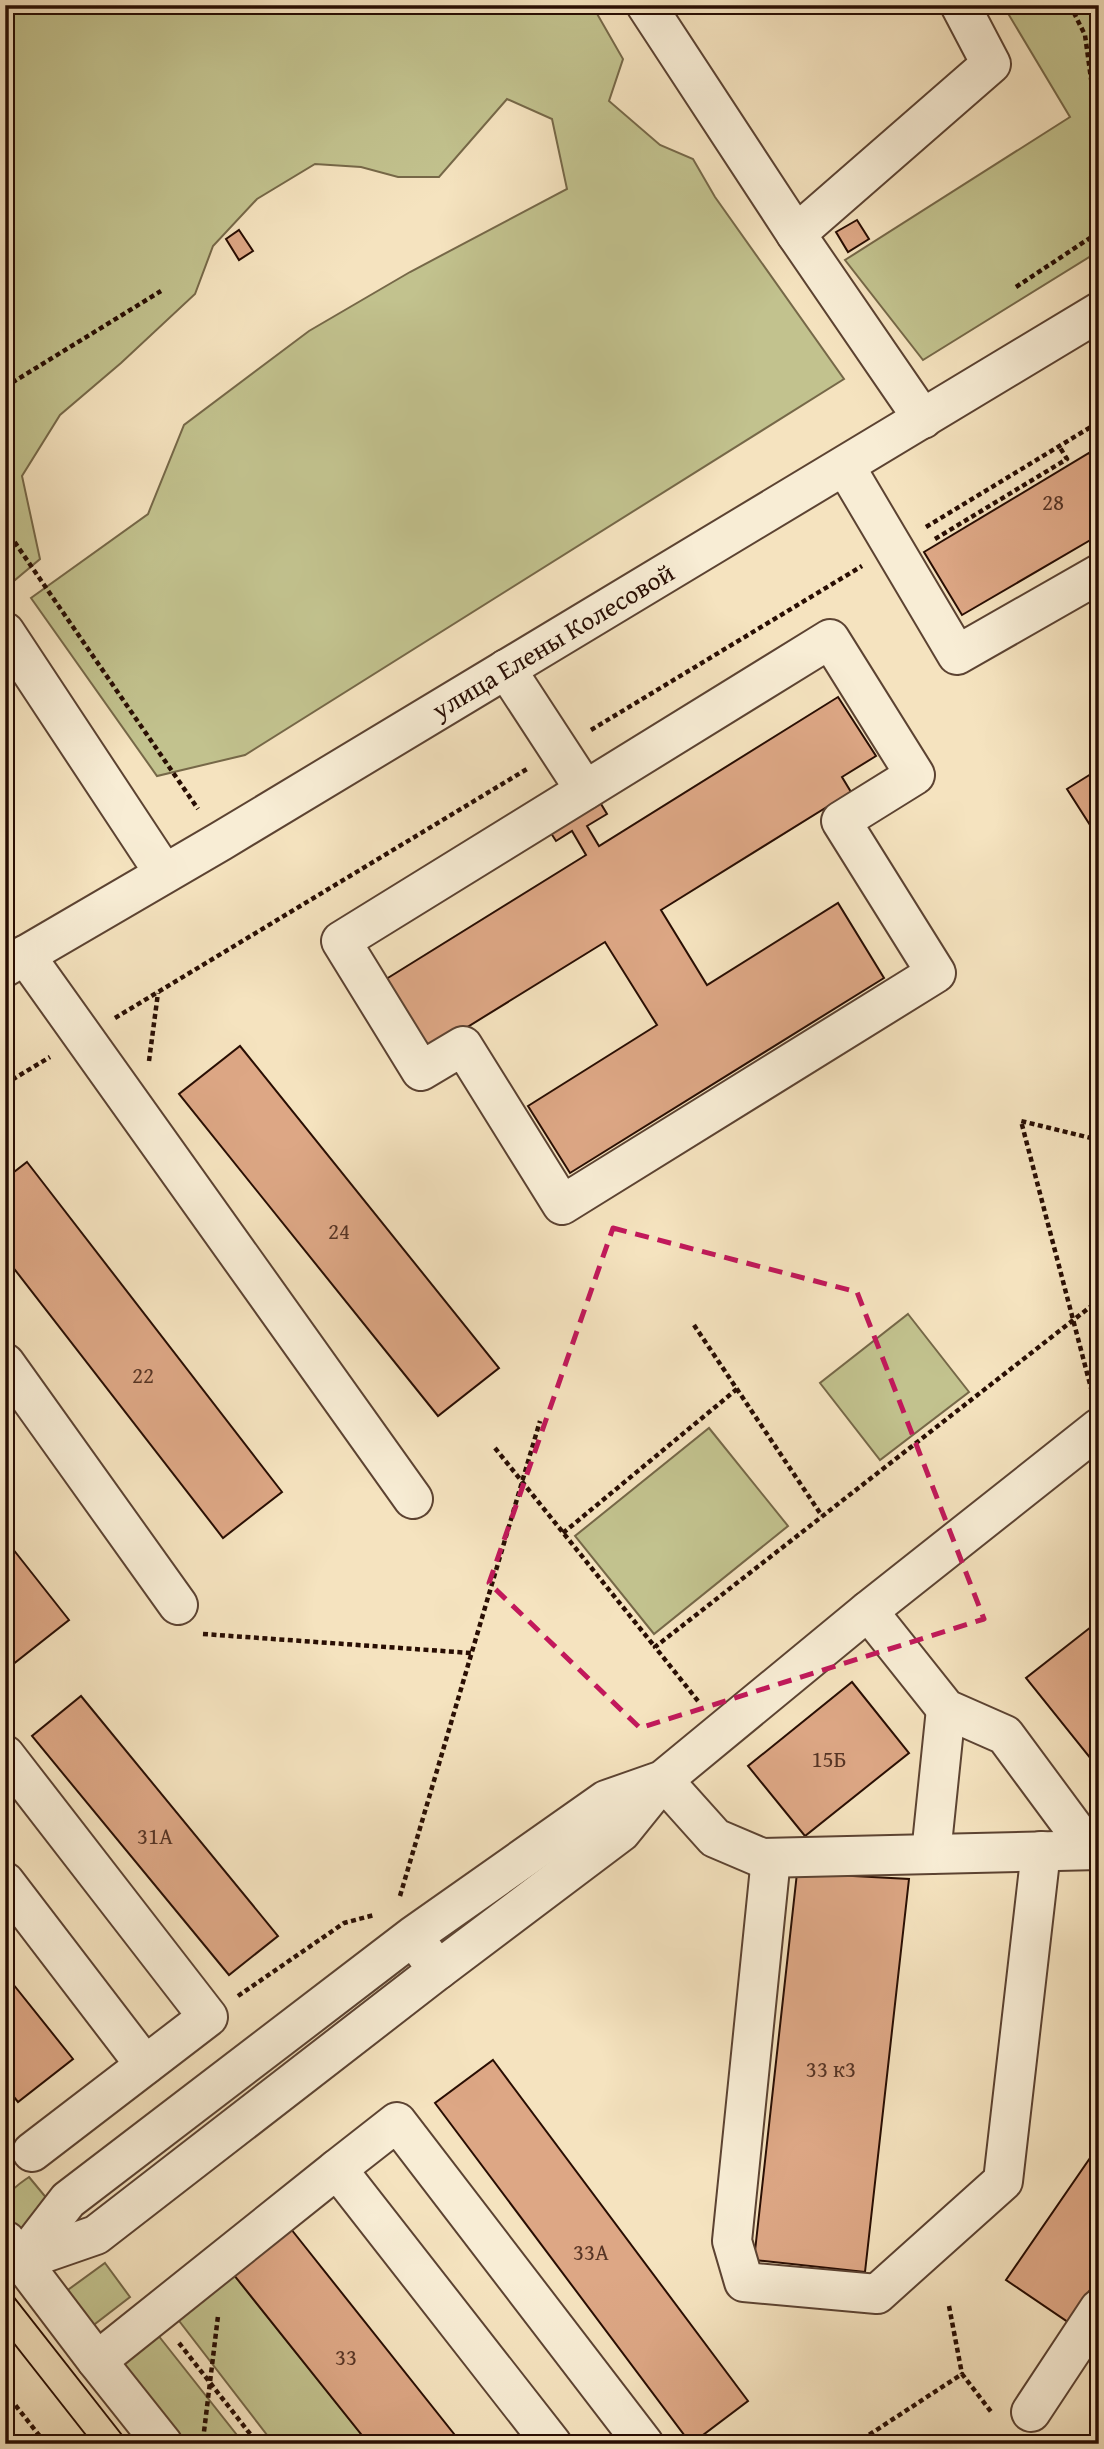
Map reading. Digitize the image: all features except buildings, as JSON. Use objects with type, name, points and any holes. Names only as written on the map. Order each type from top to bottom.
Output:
[{"type":"street","points":[[646,5],[796,234],[923,419]]},
{"type":"street","points":[[796,234],[991,64],[960,5]]},
{"type":"street","name":"улица Елены Колесовой","points":[[15,961],[221,841],[1099,312]]},
{"type":"street","points":[[845,466],[957,655],[1099,574]]},
{"type":"street","points":[[5,632],[164,873]]},
{"type":"street","points":[[830,639],[915,775],[841,821],[936,973],[562,1205],[463,1046],[421,1071],[341,941],[585,790],[830,639]]},
{"type":"street","points":[[506,669],[585,790]]},
{"type":"street","points":[[15,961],[141,1118],[413,1499]]},
{"type":"street","points":[[5,1363],[188,1619]]},
{"type":"street","points":[[13,2250],[96,2235],[621,1832],[663,1780],[868,1611],[1096,1411]]},
{"type":"street","points":[[868,1611],[946,1709],[1005,1735],[1094,1850]]},
{"type":"street","points":[[931,1854],[946,1709]]},
{"type":"street","points":[[5,1755],[208,2017],[32,2152]]},
{"type":"street","points":[[663,1780],[715,1838],[762,1858],[1094,1850]]},
{"type":"street","points":[[13,2250],[68,2200],[413,1936],[606,1800],[663,1780]]},
{"type":"street","points":[[771,1858],[732,2241],[744,2282],[877,2294],[1003,2181],[1041,1851]]},
{"type":"street","points":[[5,1882],[145,2065]]},
{"type":"street","points":[[413,1936],[438,1970]]},
{"type":"street","points":[[97,2361],[397,2122],[644,2444]]},
{"type":"street","points":[[337,2169],[552,2444]]},
{"type":"street","points":[[13,2250],[163,2444]]},
{"type":"street","points":[[1014,2415],[1099,2309]]},
{"type":"path","points":[[1070,5],[1085,35],[1099,137]]},
{"type":"path","points":[[1016,287],[1099,232]]},
{"type":"path","points":[[5,387],[161,291]]},
{"type":"path","points":[[929,543],[1067,460],[1059,446]]},
{"type":"path","points":[[5,528],[221,841]]},
{"type":"path","points":[[141,1118],[158,992]]},
{"type":"path","points":[[1096,1411],[1021,1121],[1099,1140]]},
{"type":"path","points":[[655,1647],[1099,1300]]},
{"type":"path","points":[[694,1325],[822,1516]]},
{"type":"path","points":[[563,1533],[737,1389]]},
{"type":"path","points":[[399,1897],[540,1420]]},
{"type":"path","points":[[495,1448],[723,1731]]},
{"type":"path","points":[[188,1619],[471,1653]]},
{"type":"path","points":[[208,2017],[344,1923],[383,1913]]},
{"type":"path","points":[[203,2444],[224,2260]]},
{"type":"path","points":[[949,2306],[962,2374],[1014,2415]]},
{"type":"path","points":[[156,2314],[258,2444]]},
{"type":"path","points":[[855,2444],[962,2374]]},
{"type":"path","points":[[5,2392],[46,2444]]},
{"type":"highlighted area","points":[[613,1228],[857,1292],[984,1619],[640,1728],[489,1583]]},
{"type":"green space","points":[[5,5],[592,5],[623,59],[609,101],[660,145],[693,159],[715,197],[844,379],[245,755],[157,776],[31,598],[148,514],[184,425],[309,331],[410,272],[567,189],[552,119],[507,99],[439,177],[398,177],[361,167],[315,164],[257,199],[213,246],[195,294],[60,415],[22,476],[40,559],[9,585],[5,580]]},
{"type":"green space","points":[[1003,5],[1099,5],[1099,251],[923,360],[845,260],[1070,117]]},
{"type":"green space","points":[[908,1314],[969,1392],[880,1460],[820,1383]]},
{"type":"green space","points":[[709,1428],[788,1526],[654,1634],[575,1536]]},
{"type":"green space","points":[[29,2177],[58,2212],[25,2231],[11,2222],[5,2207],[10,2193]]},
{"type":"green space","points":[[105,2263],[130,2297],[91,2327],[65,2292]]},
{"type":"green space","points":[[230,2270],[369,2444],[274,2444],[173,2313]]},
{"type":"green space","points":[[150,2325],[244,2444],[184,2444],[113,2354]]},
{"type":"tram line","points":[[5,2286],[129,2444]]},
{"type":"tram line","points":[[5,2332],[93,2444]]}]
